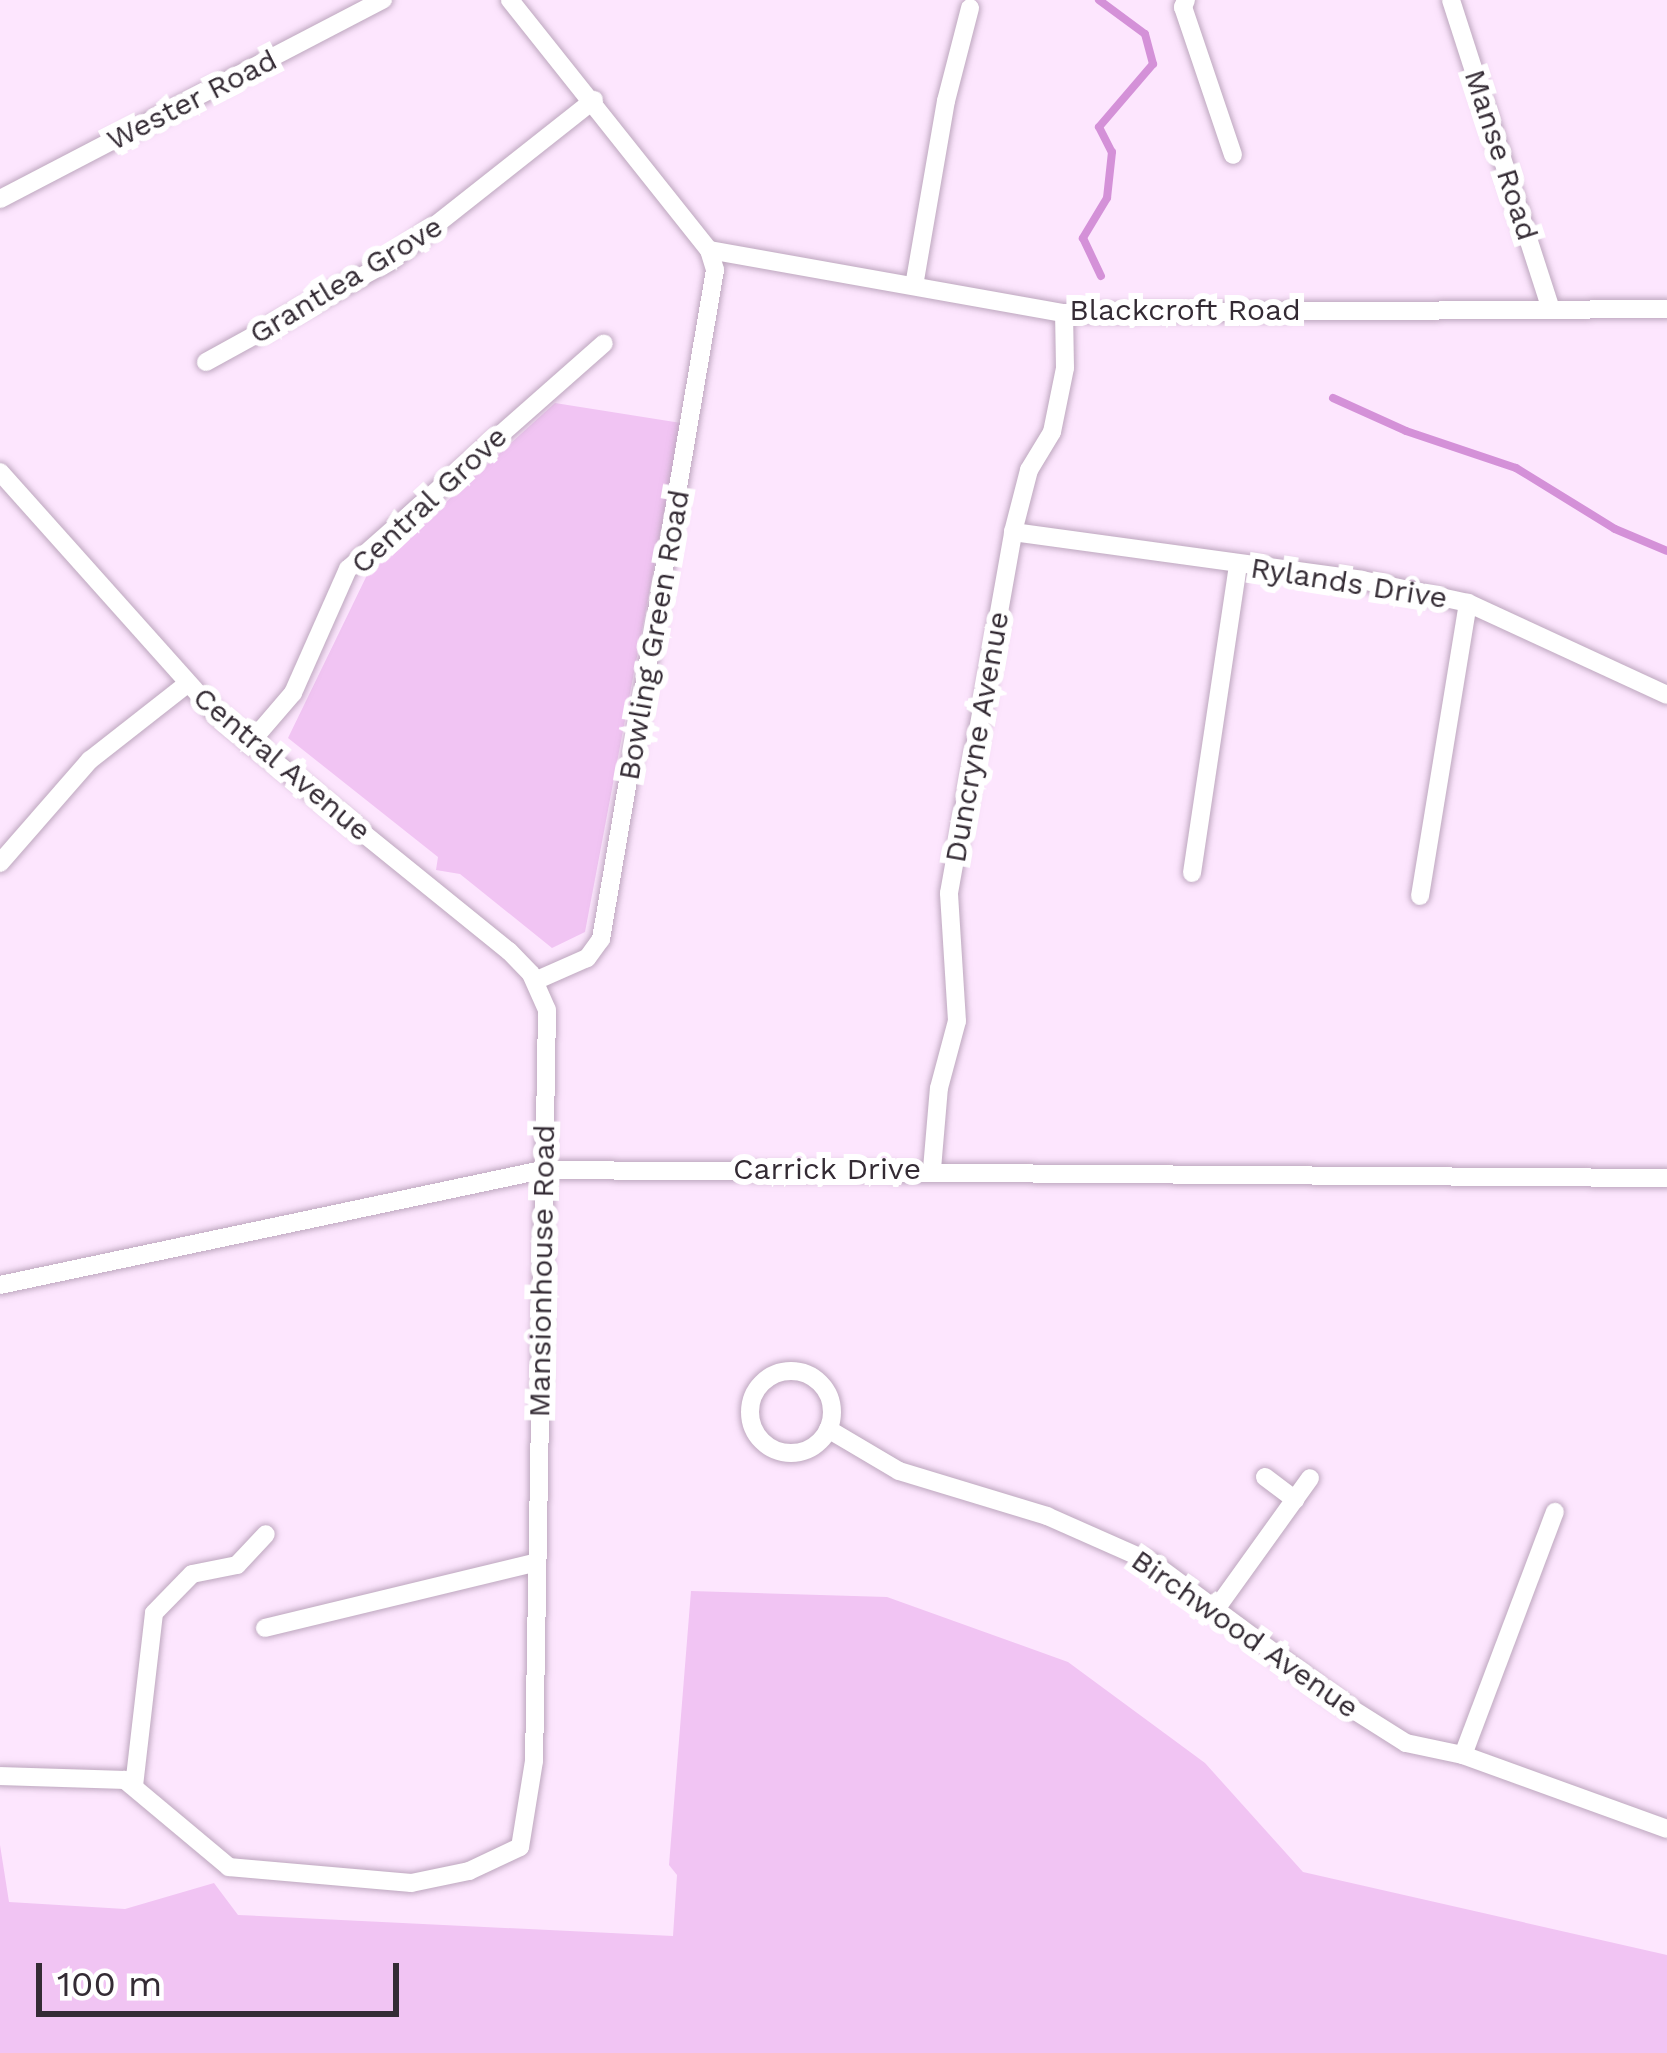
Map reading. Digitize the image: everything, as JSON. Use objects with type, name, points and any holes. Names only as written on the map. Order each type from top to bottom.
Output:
[{"type":"street","name":"Wester Road","points":[[0,199],[383,0]]},
{"type":"street","points":[[510,0],[709,250]]},
{"type":"street","points":[[1186,0],[1183,7],[1233,155]]},
{"type":"street","name":"Manse Road","points":[[1451,0],[1551,309]]},
{"type":"street","points":[[914,286],[946,101],[970,8]]},
{"type":"street","name":"Grantlea Grove","points":[[206,362],[390,261],[594,100]]},
{"type":"street","name":"Blackcroft Road","points":[[709,250],[1064,313],[1667,309]]},
{"type":"street","name":"Bowling Green Road","points":[[535,981],[587,958],[603,930],[716,284],[709,250]]},
{"type":"street","name":"Duncryne Avenue","points":[[932,1169],[939,1088],[957,1021],[949,893],[1013,532],[1029,470],[1052,432],[1065,368],[1064,313]]},
{"type":"street","name":"Central Grove","points":[[250,743],[293,693],[349,569],[604,343]]},
{"type":"street","name":"Central Avenue","points":[[0,472],[187,684],[250,743],[509,951],[535,981]]},
{"type":"street","name":"Rylands Drive","points":[[1013,532],[1362,580],[1468,603],[1667,695]]},
{"type":"street","points":[[1192,873],[1238,565]]},
{"type":"street","points":[[1420,896],[1468,603]]},
{"type":"street","points":[[0,863],[90,760],[187,684]]},
{"type":"street","name":"Mansionhouse Road","points":[[134,1786],[229,1867],[411,1882],[470,1871],[520,1847],[534,1761],[534,1563],[543,1358],[547,1010],[535,981]]},
{"type":"street","name":"Carrick Drive","points":[[0,1285],[542,1170],[932,1169],[1667,1178]]},
{"type":"street","points":[[778,1373],[814,1378],[828,1396],[827,1429],[809,1448],[783,1452],[770,1447],[760,1439],[749,1414],[757,1388],[778,1373]]},
{"type":"street","name":"Birchwood Avenue","points":[[827,1429],[899,1472],[1047,1516],[1153,1563],[1340,1702],[1406,1743],[1463,1755],[1667,1829]]},
{"type":"street","points":[[1265,1477],[1294,1500]]},
{"type":"street","points":[[1216,1609],[1310,1478]]},
{"type":"street","points":[[1463,1755],[1555,1512]]},
{"type":"street","points":[[0,1776],[125,1780],[134,1786],[154,1613],[191,1574],[237,1565],[266,1534]]},
{"type":"street","points":[[265,1628],[534,1563]]},
{"type":"shaded area","points":[[555,403],[681,423],[585,932],[552,948],[460,874],[436,870],[438,857],[288,738],[368,573]]},
{"type":"shaded area","points":[[691,1591],[887,1597],[1068,1662],[1205,1763],[1303,1872],[1667,1955],[1667,2053],[0,2053],[0,1845],[9,1902],[125,1909],[214,1883],[238,1915],[673,1936],[677,1875],[669,1865]]},
{"type":"waterway","points":[[1099,0],[1145,34],[1153,64],[1099,127],[1112,152],[1107,198],[1083,238],[1101,276]]},
{"type":"waterway","points":[[1333,398],[1406,431],[1516,468],[1615,529],[1667,551]]}]
